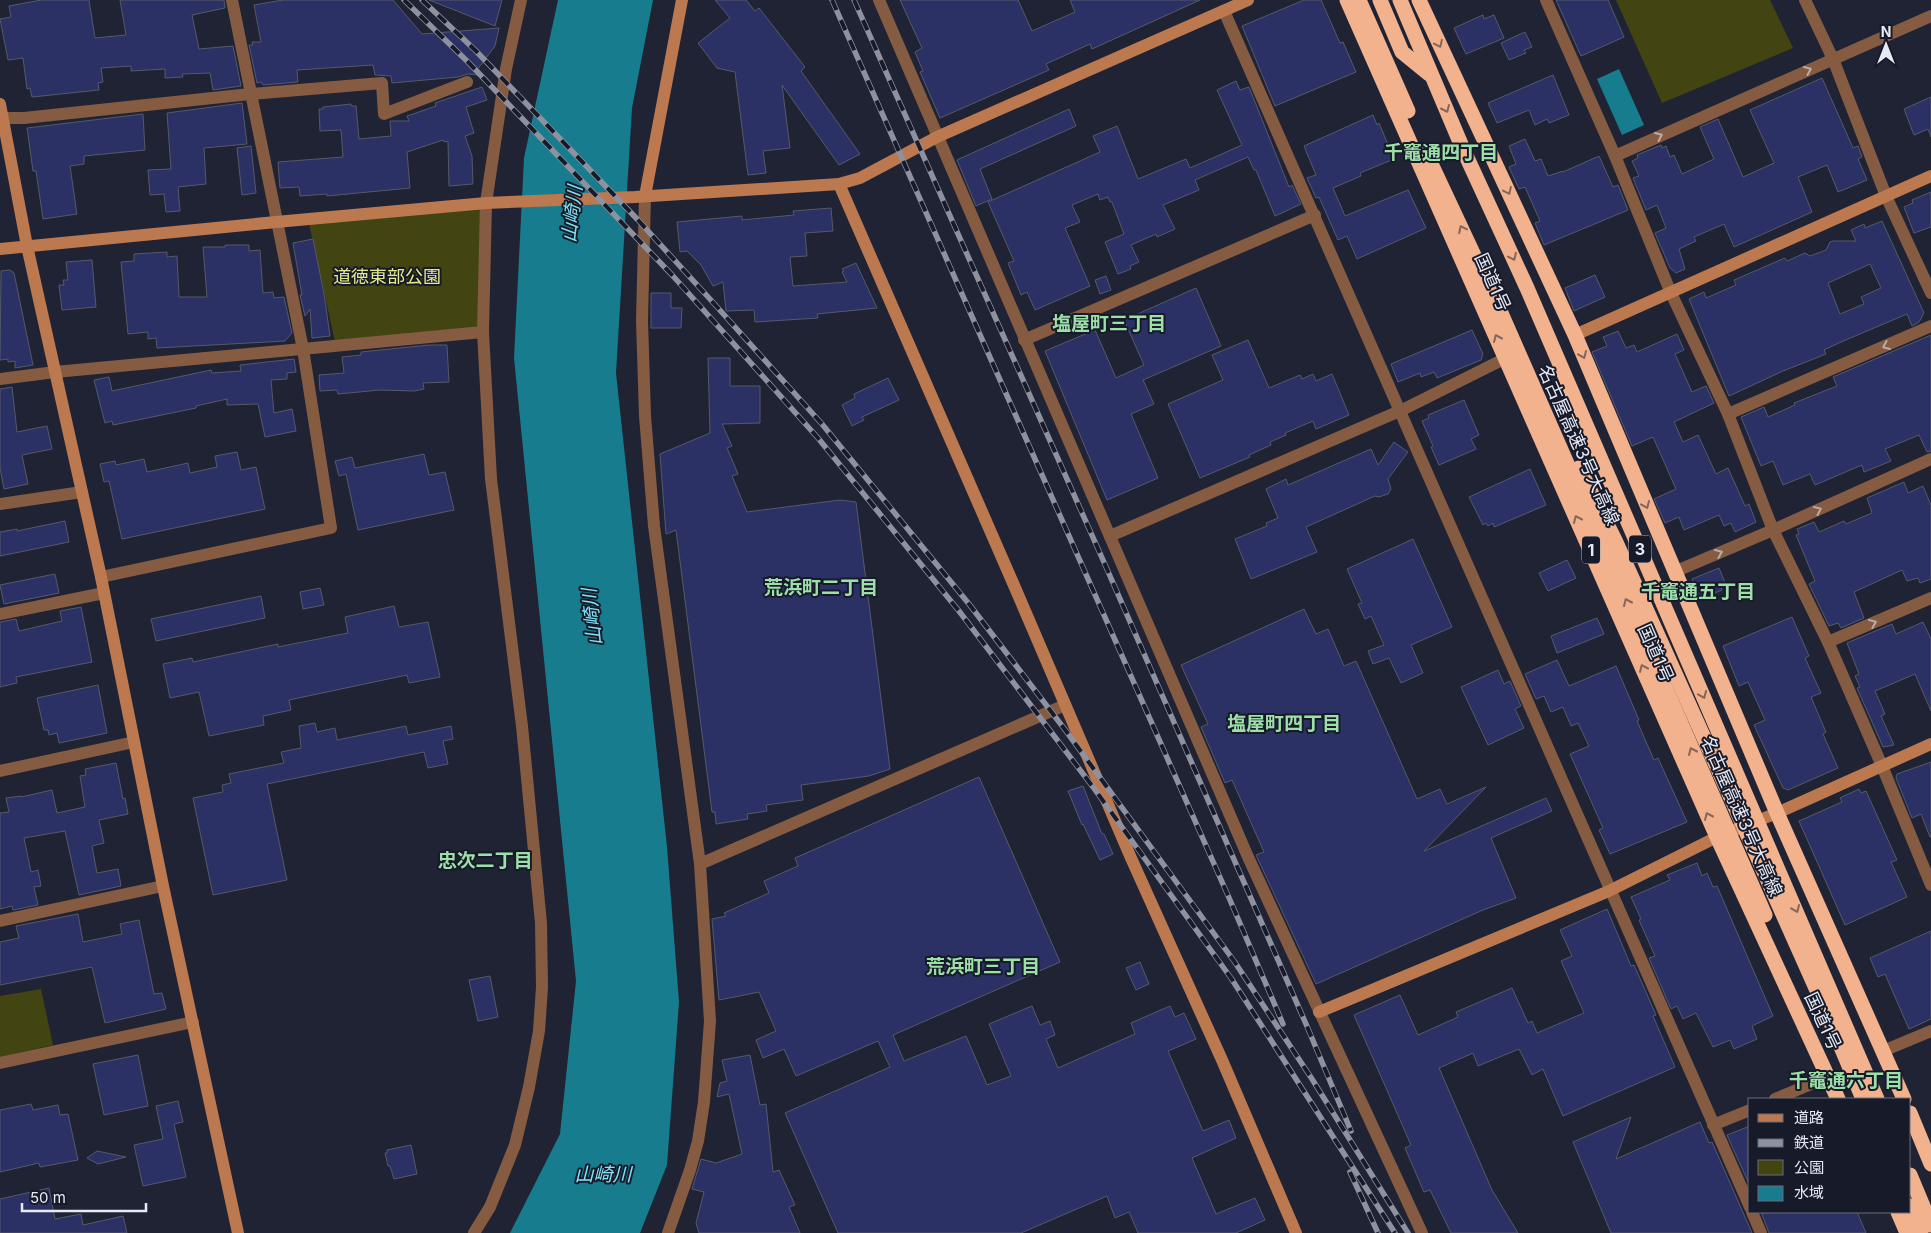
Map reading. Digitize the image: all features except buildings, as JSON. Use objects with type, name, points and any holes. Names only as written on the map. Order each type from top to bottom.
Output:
[{"type":"highway","name":"国道1号","points":[[1347,0],[1717,837],[1838,1098]]},
{"type":"highway","name":"名古屋高速3号大高線","points":[[1359,0],[1427,157],[1501,313],[1751,886],[1847,1098]]},
{"type":"highway","points":[[1380,0],[1402,52],[1431,75]]},
{"type":"highway","name":"名古屋高速3号大高線","points":[[1400,0],[1431,75],[1535,306],[1877,1098]]},
{"type":"highway","points":[[1419,0],[1575,335],[1777,813],[1904,1098]]},
{"type":"highway","points":[[1501,313],[1615,540],[1823,1004],[1863,1098]]},
{"type":"highway","points":[[1911,1116],[1931,1164]]},
{"type":"highway","points":[[1911,1177],[1931,1225]]},
{"type":"highway","points":[[1911,1208],[1921,1233]]},
{"type":"highway","points":[[1888,1213],[1898,1233]]},
{"type":"highway","points":[[1898,1213],[1907,1233]]},
{"type":"street","points":[[101,577],[331,528],[303,349],[232,0]]},
{"type":"street","points":[[474,1233],[490,1207],[515,1145],[529,1087],[539,1031],[542,987],[541,923],[522,726],[491,479],[483,332],[492,203],[506,69],[521,0]]},
{"type":"street","points":[[668,1233],[698,1141],[704,1102],[710,1021],[700,864],[654,526],[645,416],[640,197],[682,0]]},
{"type":"street","points":[[879,0],[1255,874],[1422,1233]]},
{"type":"street","points":[[0,250],[276,222],[492,203],[640,197],[839,184],[860,178],[937,137],[1248,0]]},
{"type":"street","points":[[1546,0],[1615,156],[1670,291],[1728,414],[1773,530],[1828,642],[1931,885]]},
{"type":"street","points":[[1805,0],[1832,59],[1886,196],[1931,293]]},
{"type":"street","points":[[1224,12],[1402,410],[1748,1202]]},
{"type":"street","points":[[1615,156],[1931,16]]},
{"type":"street","points":[[1,118],[24,118],[250,94],[382,83],[384,114],[467,82]]},
{"type":"street","points":[[0,104],[1,118],[27,246],[101,577],[238,1233]]},
{"type":"street","points":[[1575,335],[1931,176]]},
{"type":"street","points":[[839,184],[1296,1233]]},
{"type":"street","points":[[1024,340],[1315,215]]},
{"type":"street","points":[[1728,414],[1931,326]]},
{"type":"street","points":[[0,379],[55,372],[483,332]]},
{"type":"street","points":[[1110,536],[1402,410],[1506,358]]},
{"type":"street","points":[[1674,572],[1931,459]]},
{"type":"street","points":[[0,504],[82,492]]},
{"type":"street","points":[[0,614],[104,593]]},
{"type":"street","points":[[1828,642],[1931,598]]},
{"type":"street","points":[[700,864],[1065,705]]},
{"type":"street","points":[[0,771],[134,742]]},
{"type":"street","points":[[1319,1012],[1610,890],[1717,837],[1777,813],[1931,744]]},
{"type":"street","points":[[0,921],[164,886]]},
{"type":"street","points":[[0,1063],[193,1022]]},
{"type":"street","points":[[1883,1051],[1931,1030]]},
{"type":"street","points":[[1777,1098],[1828,1077]]},
{"type":"street","points":[[1714,1125],[1748,1111]]},
{"type":"street","points":[[1752,1213],[1761,1233]]},
{"type":"green space","points":[[1616,0],[1770,0],[1793,48],[1662,103]]},
{"type":"green space","name":"道徳東部公園","points":[[486,203],[483,332],[336,346],[308,219]]},
{"type":"green space","points":[[41,989],[53,1045],[0,1057],[0,996]]},
{"type":"water","name":"山崎川","points":[[558,0],[653,0],[632,108],[616,373],[667,847],[679,1002],[667,1165],[640,1233],[510,1233],[560,1134],[576,981],[514,358],[524,158]]},
{"type":"water","points":[[1619,69],[1644,125],[1622,135],[1597,79]]},
{"type":"railway","points":[[404,0],[468,62],[673,276],[818,438],[959,611],[1093,787],[1231,978],[1395,1233]]},
{"type":"railway","points":[[422,0],[475,50],[638,220],[709,298],[822,424],[969,604],[1066,731],[1234,961],[1312,1079],[1408,1233]]},
{"type":"railway","points":[[832,0],[1283,1024]]},
{"type":"railway","points":[[854,0],[1103,560],[1351,1131]]},
{"type":"railway","points":[[1350,1172],[1378,1233]]},
{"type":"district","name":"千竈通四丁目","points":[[1441,152]]},
{"type":"district","name":"塩屋町三丁目","points":[[1109,323]]},
{"type":"district","name":"荒浜町二丁目","points":[[821,587]]},
{"type":"district","name":"千竈通五丁目","points":[[1698,591]]},
{"type":"district","name":"塩屋町四丁目","points":[[1284,723]]},
{"type":"district","name":"忠次二丁目","points":[[485,860]]},
{"type":"district","name":"荒浜町三丁目","points":[[983,966]]},
{"type":"district","name":"千竈通六丁目","points":[[1846,1080]]}]
